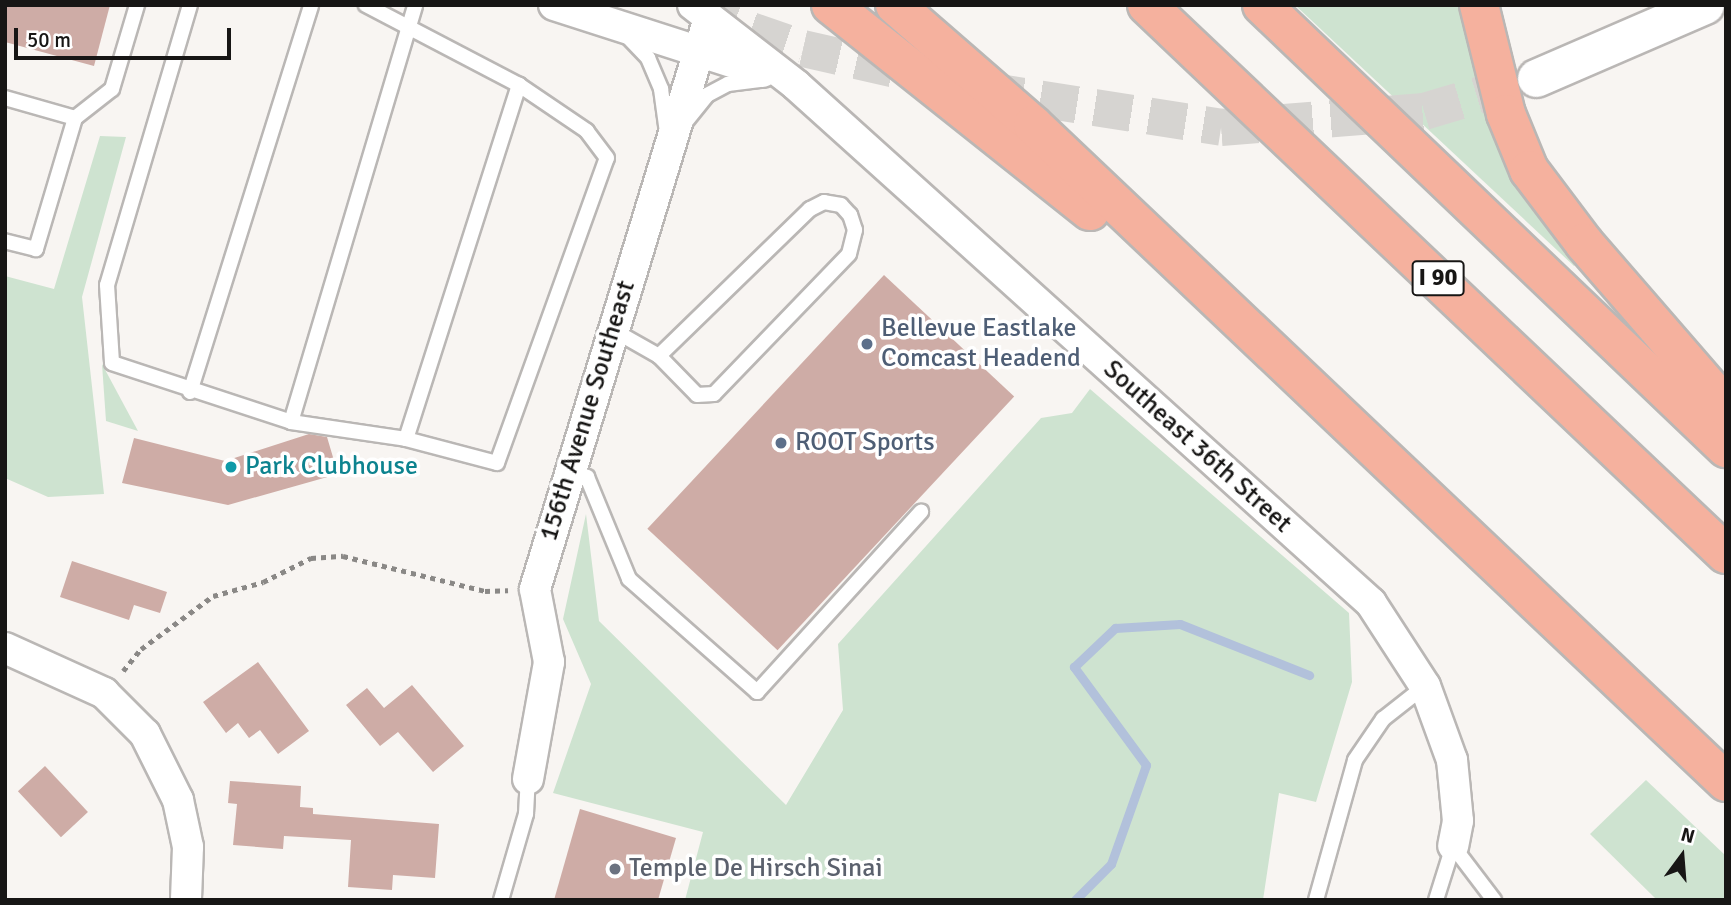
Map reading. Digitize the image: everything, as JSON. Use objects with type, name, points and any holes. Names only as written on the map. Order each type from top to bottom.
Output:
[{"type":"highway","points":[[831,5],[1272,356]]},
{"type":"highway","points":[[895,5],[1033,125],[1272,356],[1726,782]]},
{"type":"highway","name":"I 90","points":[[1147,5],[1726,554]]},
{"type":"highway","points":[[1262,5],[1726,448]]},
{"type":"highway","points":[[1479,5],[1506,114],[1529,170],[1584,243],[1726,407]]},
{"type":"street","points":[[554,5],[699,47],[796,85]]},
{"type":"street","points":[[1536,78],[1706,5]]},
{"type":"street","name":"156th Avenue Southeast","points":[[528,779],[549,662],[535,589],[699,47],[701,12]]},
{"type":"street","name":"Southeast 36th Street","points":[[701,12],[796,85],[1371,603],[1425,686],[1452,760],[1458,821],[1453,846]]},
{"type":"street","points":[[5,648],[104,693],[145,734],[178,800],[188,847],[186,900]]},
{"type":"lane","points":[[5,241],[36,249],[75,118],[112,89],[137,5]]},
{"type":"lane","points":[[190,5],[107,285],[112,363],[190,392],[290,422],[406,439],[498,463],[607,159],[587,131],[519,85],[366,5]]},
{"type":"lane","points":[[190,392],[311,5]]},
{"type":"lane","points":[[290,422],[415,5]]},
{"type":"lane","points":[[615,24],[648,58],[661,89],[668,143]]},
{"type":"lane","points":[[668,143],[708,95],[728,83],[754,79],[796,85]]},
{"type":"lane","points":[[406,439],[519,85]]},
{"type":"lane","points":[[5,98],[75,118]]},
{"type":"lane","points":[[613,330],[659,356],[698,395],[714,394],[849,254],[855,230],[850,215],[841,205],[824,202],[810,209],[659,356]]},
{"type":"lane","points":[[570,472],[587,477],[629,579],[757,692],[921,512]]},
{"type":"lane","points":[[1316,900],[1355,761],[1382,719],[1425,686]]},
{"type":"lane","points":[[501,900],[526,814],[528,779]]},
{"type":"lane","points":[[1436,900],[1453,846]]},
{"type":"lane","points":[[1453,846],[1494,900]]},
{"type":"path","points":[[104,693],[141,649],[213,596],[263,582],[311,558],[342,556],[485,591],[535,589]]},
{"type":"green space","points":[[1295,5],[1465,5],[1579,262],[1574,266]]},
{"type":"green space","points":[[100,136],[126,137],[82,297],[104,494],[48,497],[5,478],[5,276],[54,289]]},
{"type":"green space","points":[[102,364],[138,431],[106,421]]},
{"type":"green space","points":[[1090,389],[1349,613],[1352,682],[1316,802],[1279,793],[1263,900],[685,900],[703,832],[553,793],[591,684],[563,619],[586,514],[599,621],[786,805],[843,710],[838,644],[1041,418],[1072,413]]},
{"type":"green space","points":[[1646,780],[1726,856],[1726,900],[1657,900],[1590,834]]},
{"type":"building","points":[[5,5],[110,5],[94,66],[5,42]]},
{"type":"building","points":[[884,275],[1014,396],[778,650],[647,529]]},
{"type":"building","name":"Park Clubhouse","points":[[309,434],[327,437],[338,474],[228,505],[122,483],[134,438],[225,461]]},
{"type":"building","points":[[72,561],[167,592],[160,613],[134,605],[129,620],[60,597]]},
{"type":"building","points":[[258,662],[309,731],[278,754],[260,730],[249,738],[238,723],[226,733],[203,702]]},
{"type":"building","points":[[412,685],[464,746],[433,772],[398,732],[380,746],[346,705],[367,688],[384,708]]},
{"type":"building","points":[[45,766],[88,812],[61,837],[18,791]]},
{"type":"building","points":[[230,781],[301,786],[300,807],[313,808],[313,814],[439,824],[435,878],[393,875],[392,890],[348,887],[351,840],[284,836],[283,849],[233,845],[237,804],[228,803]]},
{"type":"building","name":"Temple De Hirsch Sinai","points":[[580,809],[676,838],[658,900],[554,900]]},
{"type":"waterway","points":[[1075,900],[1111,864],[1146,765],[1074,667],[1115,628],[1180,624],[1309,675]]},
{"type":"tunnel","points":[[699,12],[803,48],[922,75]]},
{"type":"tunnel","points":[[986,90],[1221,127],[1424,111],[1528,80]]},
{"type":"place","name":"Bellevue Eastlake Comcast Headend","points":[[867,344]]},
{"type":"place","name":"ROOT Sports","points":[[781,443]]},
{"type":"place","name":"Park Clubhouse","points":[[231,467]]},
{"type":"place","name":"Temple De Hirsch Sinai","points":[[615,869]]}]
